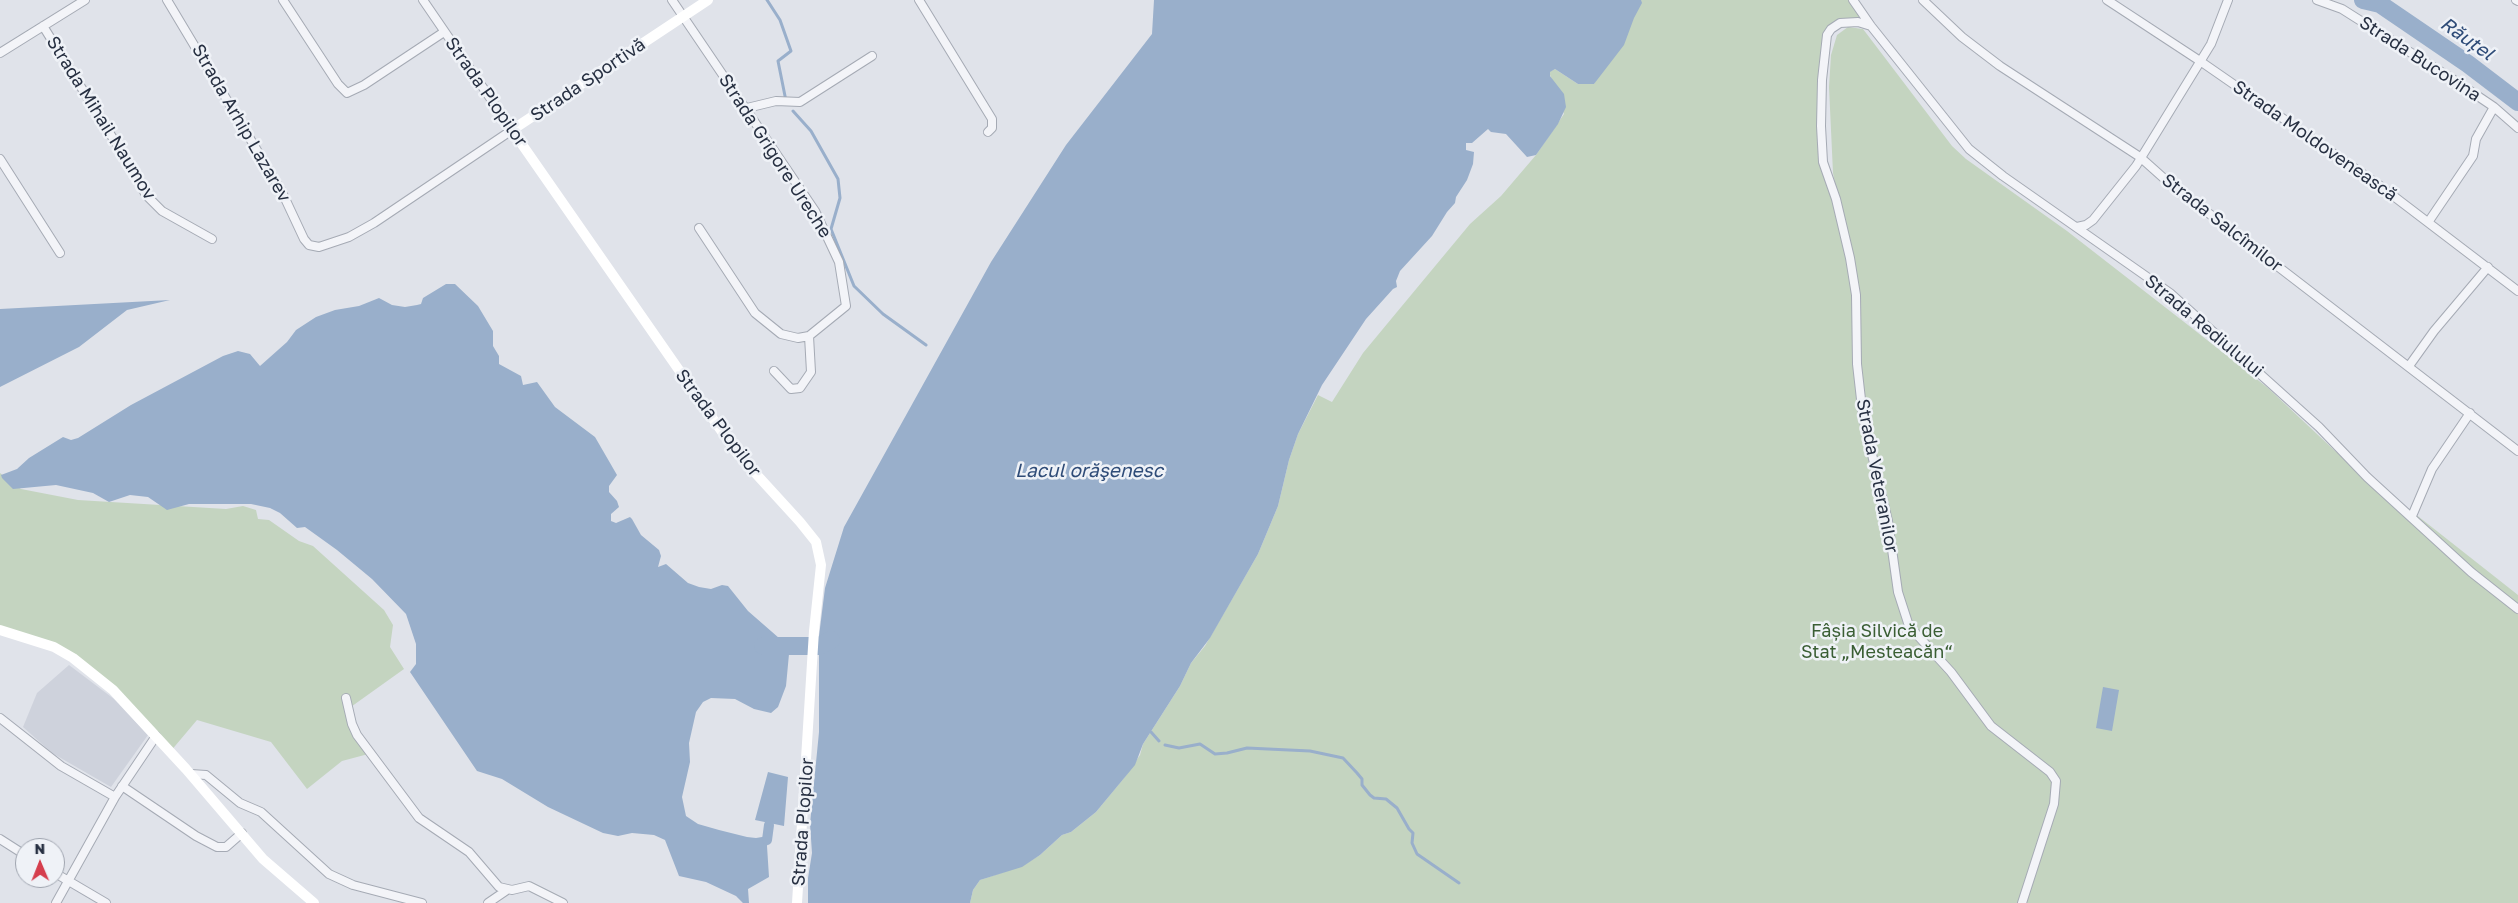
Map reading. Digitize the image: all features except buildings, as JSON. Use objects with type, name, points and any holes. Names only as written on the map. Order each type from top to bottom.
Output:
[{"type":"street","points":[[0,53],[85,0]]},
{"type":"street","name":"Strada Arhip Lazarev","points":[[167,0],[282,192],[304,239],[313,247]]},
{"type":"street","points":[[283,0],[338,84],[347,93],[360,88],[444,32]]},
{"type":"street","name":"Strada Plopilor","points":[[423,0],[736,452],[816,542],[821,565],[814,631],[797,903]]},
{"type":"street","name":"Strada Grigore Ureche","points":[[672,0],[815,211],[839,262],[845,289],[846,306],[809,336]]},
{"type":"street","name":"Strada Sportivă","points":[[313,247],[339,241],[374,223],[708,0]]},
{"type":"street","points":[[919,0],[992,119],[992,128],[988,132]]},
{"type":"street","name":"Strada Rediulului","points":[[1853,0],[1871,26],[1968,149],[2170,293],[2319,427],[2367,477],[2412,516],[2471,572],[2518,609]]},
{"type":"street","name":"Strada Salcîmilor","points":[[1923,0],[1962,37],[2000,66],[2140,157],[2168,182],[2518,451]]},
{"type":"street","name":"Strada Moldovenească","points":[[2107,0],[2200,61],[2428,221],[2518,291]]},
{"type":"street","points":[[2077,227],[2086,225],[2093,220],[2136,166],[2211,44],[2229,0]]},
{"type":"street","name":"Strada Bucovina","points":[[2317,0],[2342,9],[2494,107],[2518,128]]},
{"type":"street","name":"Strada Veteranilor","points":[[1871,26],[1858,22],[1840,24],[1831,29],[1827,35],[1822,80],[1821,126],[1823,162],[1845,230],[1856,295],[1857,364],[1863,417],[1888,521],[1898,592],[1909,626],[1951,672],[1991,726],[2050,772],[2056,781],[2054,804],[2022,903]]},
{"type":"street","name":"Strada Mihail Naumov","points":[[43,26],[146,195],[162,211],[212,239]]},
{"type":"street","points":[[747,108],[776,101],[800,102],[872,56]]},
{"type":"street","points":[[2428,221],[2473,156],[2475,141],[2494,107]]},
{"type":"street","points":[[0,159],[60,253]]},
{"type":"street","points":[[699,228],[755,313],[776,331],[792,338],[809,336],[812,372],[800,388],[791,389],[774,371]]},
{"type":"street","points":[[2409,366],[2434,331],[2488,267]]},
{"type":"street","points":[[2412,516],[2432,469],[2470,413]]},
{"type":"street","points":[[0,630],[43,642],[73,658],[124,701],[191,774],[272,868],[314,903]]},
{"type":"street","points":[[346,698],[358,735],[419,818],[470,852],[496,884],[507,890]]},
{"type":"street","points":[[0,718],[61,766],[115,797]]},
{"type":"street","points":[[56,903],[115,797],[156,736]]},
{"type":"street","points":[[191,774],[206,775],[240,803],[261,812],[329,874],[353,885],[422,903]]},
{"type":"street","points":[[122,786],[196,836],[217,847],[226,847],[242,833]]},
{"type":"street","points":[[0,840],[15,848]]},
{"type":"street","points":[[65,878],[106,903]]},
{"type":"street","points":[[488,903],[507,890],[529,886],[563,903]]},
{"type":"shaded area","points":[[69,665],[114,699],[148,735],[111,787],[52,753],[23,727],[37,693]]},
{"type":"green space","name":"Fâșia Silvică de Stat „Mesteacăn“","points":[[1634,0],[1853,0],[1871,26],[1856,22],[1831,29],[1824,61],[1823,162],[1842,218],[1833,173],[1829,87],[1831,55],[1837,35],[1848,27],[1863,29],[1952,146],[1966,159],[2067,231],[2268,388],[2334,450],[2518,595],[2518,903],[970,903],[973,890],[980,880],[1022,866],[1040,855],[1062,835],[1071,832],[1096,812],[1124,778],[1140,755],[1143,744],[1180,686],[1191,663],[1205,646],[1258,554],[1278,506],[1289,460],[1298,434],[1318,395],[1332,402],[1363,353],[1470,224],[1501,196],[1536,155],[1564,114],[1549,72],[1555,69],[1578,84],[1594,84]]},
{"type":"green space","points":[[0,473],[21,489],[78,500],[226,509],[243,506],[256,510],[258,519],[269,520],[299,541],[313,546],[384,610],[393,625],[390,647],[404,669],[348,709],[357,735],[372,753],[342,761],[307,789],[271,742],[197,720],[170,752],[124,701],[54,647],[0,631]]},
{"type":"water","name":"Lacul orăşenesc","points":[[1154,0],[1641,0],[1642,3],[1624,45],[1594,84],[1578,84],[1555,69],[1550,72],[1550,76],[1564,94],[1566,107],[1558,124],[1536,155],[1527,157],[1506,134],[1491,132],[1488,129],[1472,143],[1466,143],[1466,150],[1474,152],[1473,164],[1467,180],[1456,197],[1455,203],[1432,236],[1400,271],[1396,281],[1397,287],[1366,319],[1322,385],[1298,434],[1289,460],[1278,506],[1258,554],[1210,638],[1191,663],[1180,686],[1143,744],[1135,765],[1096,812],[1071,832],[1062,835],[1040,855],[1022,867],[980,880],[973,890],[970,903],[808,903],[808,878],[812,853],[810,824],[819,732],[819,636],[825,588],[844,527],[991,262],[1066,145],[1152,34]]},
{"type":"water","points":[[446,284],[455,284],[478,306],[493,331],[493,346],[499,356],[499,364],[521,376],[523,385],[537,382],[555,407],[595,437],[617,475],[609,486],[609,492],[617,501],[619,507],[611,514],[611,521],[616,523],[630,517],[641,535],[659,550],[661,556],[658,567],[666,564],[688,583],[699,587],[711,589],[722,585],[728,586],[748,611],[787,645],[785,652],[789,654],[786,686],[778,707],[771,713],[754,709],[735,699],[711,698],[703,702],[696,712],[689,743],[690,762],[682,797],[686,816],[698,824],[719,830],[747,837],[768,836],[769,838],[767,846],[769,877],[748,889],[749,903],[743,903],[736,896],[706,882],[679,876],[665,840],[654,835],[632,833],[618,836],[603,833],[548,807],[502,779],[477,771],[410,672],[416,664],[416,644],[406,614],[372,579],[305,527],[297,528],[280,513],[270,508],[251,504],[189,504],[167,510],[148,497],[130,495],[109,502],[93,493],[56,485],[13,489],[2,478],[1,475],[17,469],[29,458],[63,437],[71,440],[78,438],[131,405],[223,356],[238,351],[250,354],[260,366],[287,342],[296,330],[316,317],[335,310],[359,306],[379,298],[392,305],[405,307],[421,304],[423,298]]},
{"type":"water","points":[[170,300],[127,310],[79,347],[0,387],[0,309]]},
{"type":"water","points":[[2103,687],[2119,690],[2112,731],[2096,728]]},
{"type":"water","points":[[768,772],[788,777],[784,826],[755,820]]},
{"type":"waterway","points":[[767,0],[780,20],[791,51],[778,61],[786,101]]},
{"type":"waterway","name":"Răuțel","points":[[2363,0],[2380,4],[2468,64],[2518,102]]},
{"type":"waterway","points":[[793,111],[811,131],[838,179],[840,198],[831,229],[854,286],[883,314],[926,345]]},
{"type":"waterway","name":"Răuțel","points":[[763,646],[819,646],[831,640]]},
{"type":"waterway","points":[[1151,732],[1159,741]]},
{"type":"waterway","points":[[1165,745],[1179,748],[1200,744],[1215,754],[1247,748],[1310,751],[1343,758],[1362,779],[1362,785],[1370,795],[1374,798],[1386,799],[1397,808],[1413,833],[1412,843],[1417,854],[1459,883]]},
{"type":"waterway","points":[[767,840],[769,825]]}]
